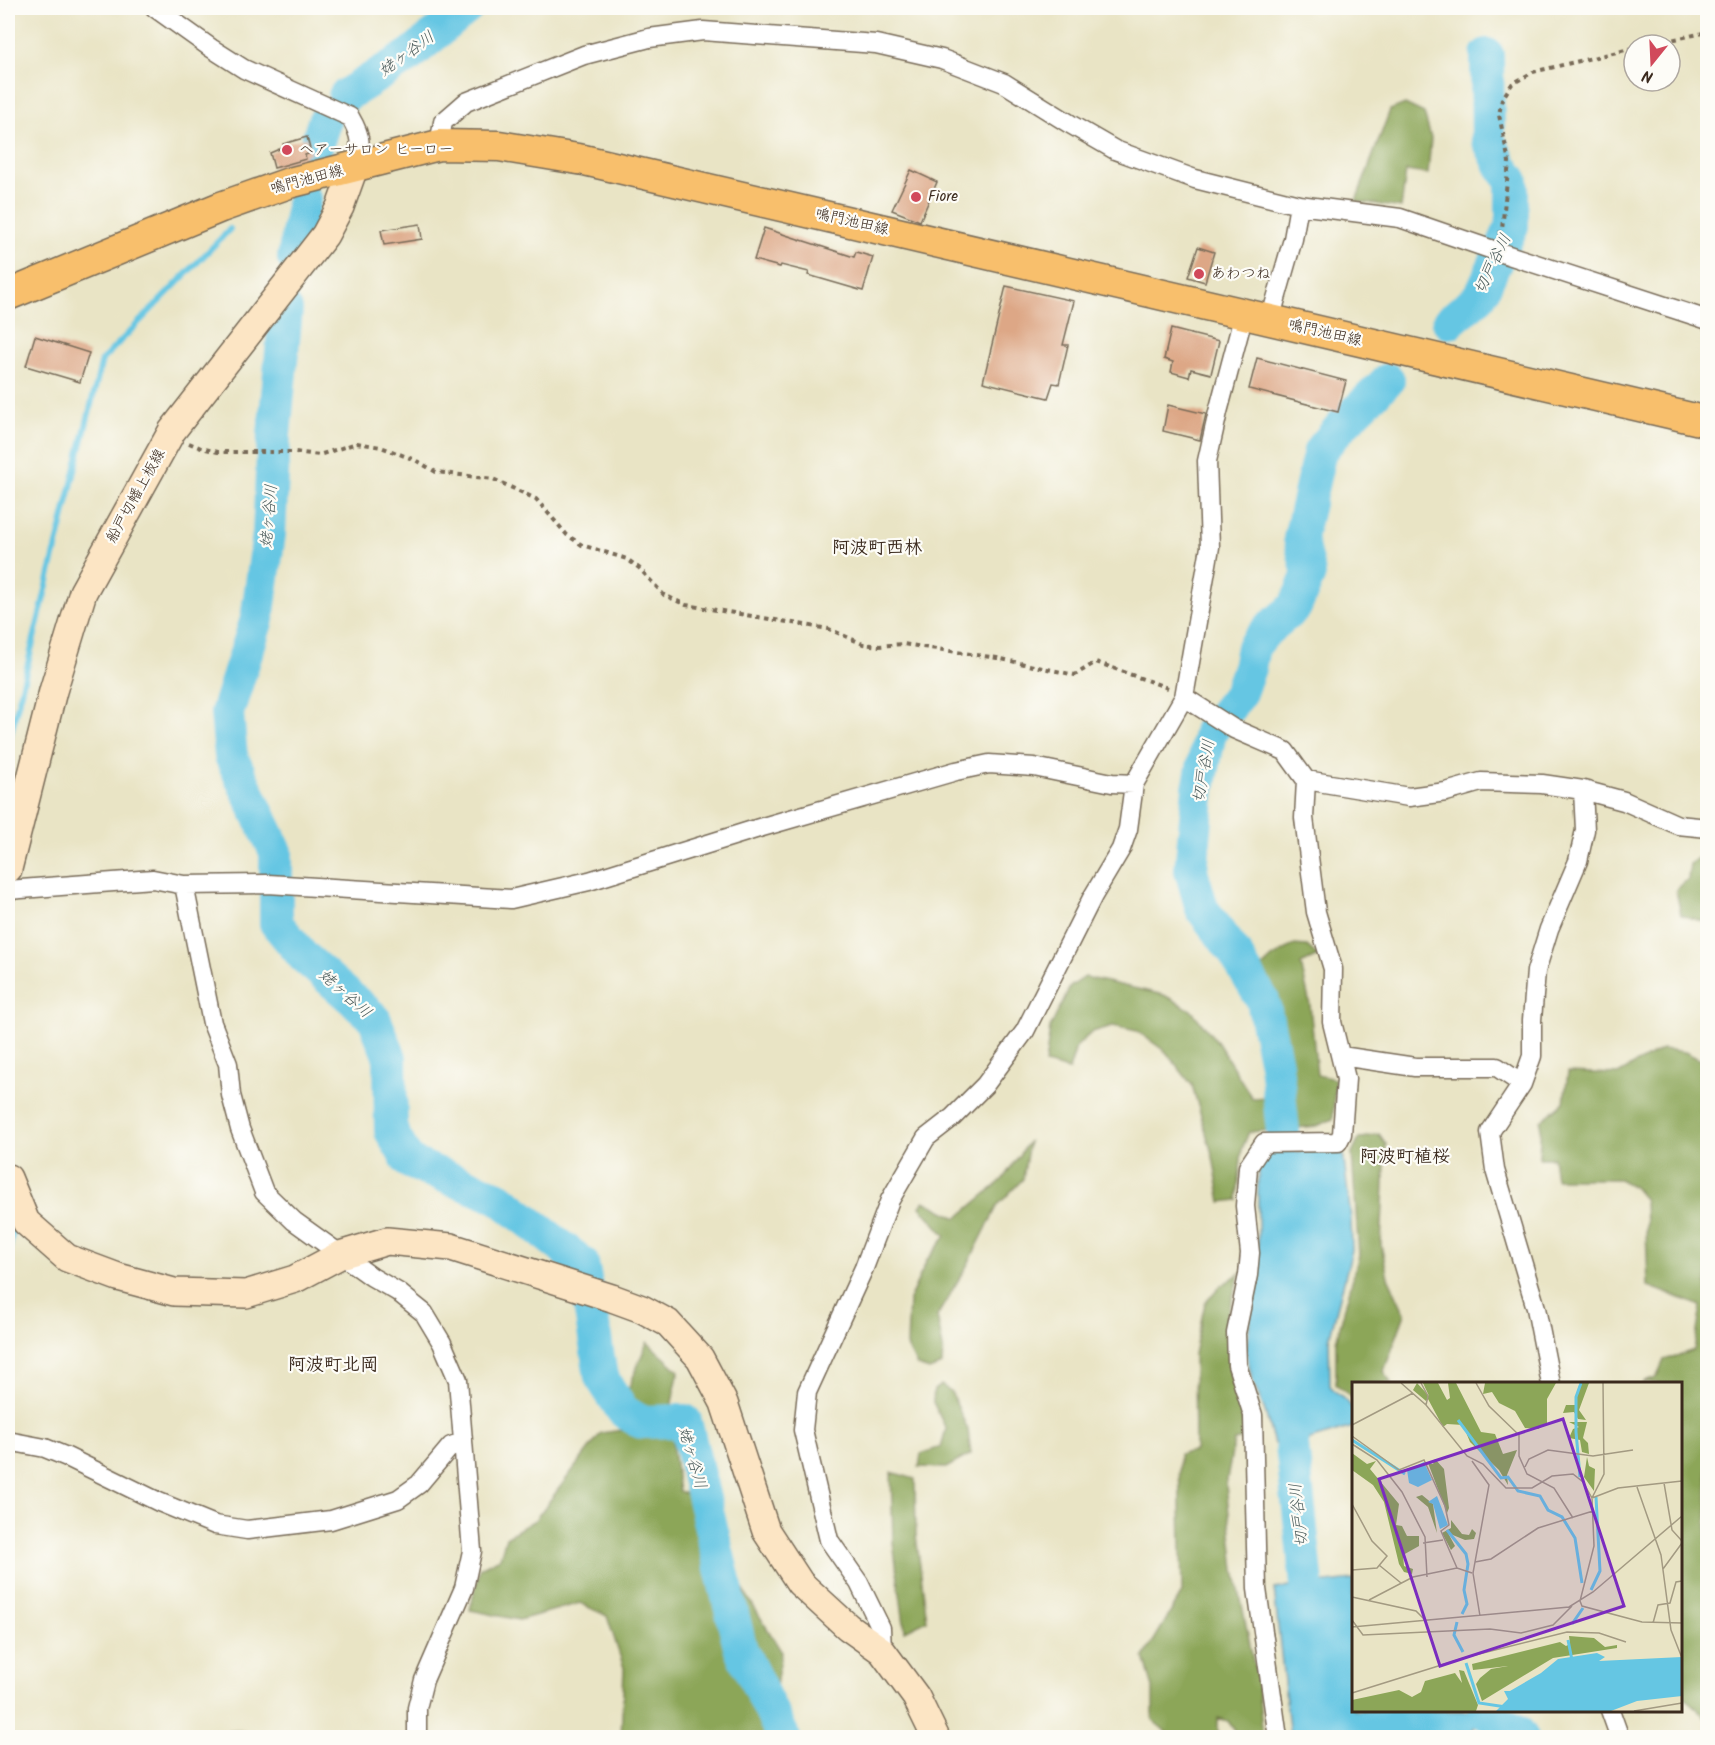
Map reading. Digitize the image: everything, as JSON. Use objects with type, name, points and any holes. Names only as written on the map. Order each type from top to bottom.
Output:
[{"type":"main road","name":"鳴門池田線","points":[[8,295],[221,207],[289,183],[440,145],[499,146],[584,159],[1707,422]]},
{"type":"street","points":[[155,8],[244,69],[350,117],[359,133],[360,148],[354,168]]},
{"type":"street","points":[[440,145],[443,122],[466,102],[584,55],[649,38],[704,31],[876,44],[942,59],[1004,83],[1115,150],[1195,179],[1299,205],[1400,218],[1707,320]]},
{"type":"street","name":"船戸切幡上板線","points":[[8,869],[53,692],[83,592],[172,431],[325,235],[340,207],[354,168]]},
{"type":"street","points":[[882,1651],[881,1628],[877,1619],[859,1583],[829,1540],[803,1430],[807,1392],[864,1268],[890,1200],[926,1138],[953,1117],[985,1085],[1025,1031],[1093,896],[1121,849],[1128,829],[1134,784],[1184,697],[1210,547],[1207,461],[1218,412],[1257,317],[1293,240],[1299,205]]},
{"type":"street","points":[[1184,697],[1234,729],[1286,751],[1306,780],[1304,818],[1316,912],[1333,969],[1332,1022],[1346,1079],[1342,1134],[1338,1142],[1264,1143],[1248,1167],[1245,1206],[1250,1253],[1248,1275],[1236,1333],[1237,1365],[1253,1415],[1257,1588],[1278,1737]]},
{"type":"street","points":[[8,890],[153,879],[184,885],[276,885],[511,899],[589,881],[956,771],[989,764],[1034,767],[1112,783],[1134,784]]},
{"type":"street","points":[[1306,780],[1409,797],[1446,792],[1481,782],[1542,784],[1583,790],[1624,801],[1678,825],[1707,828]]},
{"type":"street","points":[[1551,1382],[1536,1308],[1495,1170],[1490,1132],[1522,1084],[1532,1056],[1536,971],[1549,929],[1578,861],[1585,830],[1583,790]]},
{"type":"street","points":[[184,885],[212,1023],[228,1064],[231,1095],[240,1129],[264,1192],[294,1221],[372,1277],[398,1292],[424,1313],[442,1343],[458,1380],[472,1551],[464,1588],[424,1680],[417,1708],[417,1737]]},
{"type":"street","points":[[1341,1056],[1415,1067],[1497,1067],[1522,1084]]},
{"type":"street","points":[[8,1178],[26,1222],[67,1258],[118,1277],[174,1292],[246,1294],[295,1279],[340,1255],[387,1241],[451,1247],[612,1298],[642,1309],[668,1323],[700,1358],[724,1403],[766,1531],[800,1583],[848,1626],[882,1651],[916,1697],[936,1737]]},
{"type":"street","points":[[8,1441],[45,1448],[159,1502],[215,1525],[247,1530],[331,1520],[398,1499],[419,1484],[452,1446],[462,1442]]},
{"type":"street","points":[[1611,1712],[1620,1737]]},
{"type":"path","points":[[1682,37],[1707,32]]},
{"type":"path","points":[[1493,250],[1503,229],[1509,162],[1499,115],[1502,99],[1512,84],[1533,72],[1622,51]]},
{"type":"path","points":[[172,431],[187,442],[218,452],[295,452],[319,455],[357,443],[381,447],[416,460],[436,472],[493,478],[536,499],[574,540],[582,545],[627,559],[639,568],[664,595],[686,604],[829,629],[863,644],[879,646],[903,644],[997,658],[1075,675],[1096,663],[1166,687],[1184,697]]},
{"type":"green space","points":[[1405,104],[1424,113],[1431,138],[1428,174],[1406,171],[1401,208],[1356,201],[1390,110]]},
{"type":"green space","points":[[1703,854],[1707,855],[1707,923],[1681,915],[1676,890],[1688,879],[1690,864]]},
{"type":"green space","points":[[1293,945],[1307,946],[1318,956],[1301,964],[1310,1005],[1317,1075],[1335,1079],[1333,1119],[1317,1126],[1249,1132],[1242,1149],[1237,1200],[1221,1202],[1213,1157],[1192,1085],[1166,1052],[1137,1031],[1113,1026],[1092,1032],[1076,1047],[1069,1070],[1045,1064],[1050,1028],[1070,987],[1085,977],[1164,995],[1191,1010],[1218,1043],[1252,1098],[1287,1096],[1272,1003],[1257,972],[1272,958]]},
{"type":"green space","points":[[1662,1049],[1685,1052],[1707,1063],[1707,1718],[1682,1695],[1682,1382],[1646,1382],[1656,1378],[1664,1360],[1694,1350],[1701,1306],[1648,1286],[1645,1200],[1634,1187],[1619,1179],[1556,1179],[1553,1158],[1539,1158],[1541,1121],[1564,1102],[1568,1072],[1618,1074]]},
{"type":"green space","points":[[1379,1134],[1386,1144],[1381,1245],[1388,1277],[1405,1314],[1384,1371],[1390,1382],[1352,1382],[1352,1398],[1336,1384],[1336,1341],[1359,1255],[1352,1154],[1359,1139]]},
{"type":"green space","points":[[1029,1141],[1023,1179],[998,1205],[968,1264],[937,1316],[943,1348],[942,1365],[929,1370],[917,1366],[907,1346],[909,1300],[927,1260],[946,1236],[920,1207],[924,1201],[957,1218],[1002,1180]]},
{"type":"green space","points":[[1240,1273],[1227,1316],[1229,1368],[1243,1414],[1244,1439],[1234,1441],[1226,1485],[1235,1570],[1257,1680],[1263,1737],[1239,1737],[1228,1721],[1218,1718],[1218,1737],[1173,1737],[1153,1721],[1153,1687],[1144,1657],[1182,1593],[1179,1454],[1195,1451],[1194,1354],[1205,1303],[1218,1288]]},
{"type":"green space","points":[[647,1342],[679,1371],[672,1402],[673,1451],[679,1491],[696,1498],[733,1573],[781,1651],[775,1694],[796,1737],[621,1737],[624,1668],[607,1616],[580,1603],[519,1620],[470,1610],[480,1568],[500,1558],[506,1537],[535,1520],[601,1433],[623,1430],[627,1393]]},
{"type":"green space","points":[[941,1385],[951,1392],[968,1430],[971,1454],[946,1468],[919,1467],[921,1454],[941,1447],[946,1429],[933,1402],[934,1390]]},
{"type":"green space","points":[[891,1472],[915,1479],[916,1535],[927,1620],[905,1631],[893,1542]]},
{"type":"green space","points":[[239,1731],[266,1737],[181,1737],[188,1734]]},
{"type":"water","points":[[1272,1151],[1343,1152],[1351,1219],[1352,1250],[1329,1340],[1330,1386],[1352,1407],[1352,1427],[1292,1445],[1274,1444],[1265,1411],[1252,1379],[1246,1351],[1258,1260],[1258,1169]]},
{"type":"water","points":[[1352,1580],[1352,1712],[1486,1712],[1467,1737],[1290,1737],[1274,1589]]},
{"type":"building","points":[[307,137],[311,153],[305,155],[306,159],[274,168],[270,153],[284,147],[283,144]]},
{"type":"building","points":[[911,170],[937,182],[920,221],[892,210]]},
{"type":"building","points":[[420,224],[422,239],[384,245],[381,230]]},
{"type":"building","points":[[764,228],[854,257],[856,252],[873,257],[863,291],[808,275],[809,272],[754,260]]},
{"type":"building","points":[[1198,247],[1214,252],[1205,282],[1188,277]]},
{"type":"building","points":[[1006,286],[1074,301],[1063,345],[1068,345],[1059,384],[1053,383],[1048,398],[983,382]]},
{"type":"building","points":[[1171,329],[1219,341],[1211,374],[1191,369],[1189,377],[1171,372],[1173,362],[1164,359]]},
{"type":"building","points":[[35,336],[89,353],[80,382],[26,366]]},
{"type":"building","points":[[1257,358],[1346,381],[1338,412],[1249,389]]},
{"type":"building","points":[[1168,405],[1206,414],[1200,440],[1163,431]]},
{"type":"waterway","name":"姥ヶ谷川","points":[[345,96],[410,55],[467,8]]},
{"type":"waterway","name":"切戸谷川","points":[[1449,322],[1480,296],[1512,226],[1512,181],[1488,139],[1487,55]]},
{"type":"waterway","name":"姥ヶ谷川","points":[[316,147],[324,122]]},
{"type":"waterway","name":"姥ヶ谷川","points":[[294,258],[304,199]]},
{"type":"waterway","points":[[295,208],[302,206]]},
{"type":"waterway","points":[[8,745],[102,360],[230,229]]},
{"type":"waterway","name":"姥ヶ谷川","points":[[286,310],[274,435],[269,534],[257,619],[227,713],[231,756],[276,852],[276,923],[304,957],[374,1018],[390,1058],[391,1131],[409,1162],[499,1198],[582,1263],[601,1377],[623,1411],[641,1422],[685,1421],[741,1650],[784,1738]]},
{"type":"waterway","name":"切戸谷川","points":[[1283,1132],[1276,1064],[1263,1001],[1234,952],[1202,909],[1191,870],[1199,788],[1210,732],[1239,695],[1249,668],[1253,647],[1267,630],[1295,607],[1309,574],[1300,538],[1320,451],[1344,423],[1388,380]]},
{"type":"waterway","points":[[8,1257],[15,1219]]},
{"type":"waterway","name":"切戸谷川","points":[[1292,1445],[1307,1585]]},
{"type":"waterway","name":"切戸谷川","points":[[1485,1713],[1517,1731],[1522,1738]]},
{"type":"place","name":"ヘアーサロン ヒーロー","points":[[287,150]]},
{"type":"place","name":"Fiore","points":[[916,197]]},
{"type":"place","name":"あわつね","points":[[1199,274]]},
{"type":"district","name":"阿波町西林","points":[[877,548]]},
{"type":"district","name":"阿波町植桜","points":[[1405,1157]]},
{"type":"district","name":"阿波町北岡","points":[[333,1365]]}]
